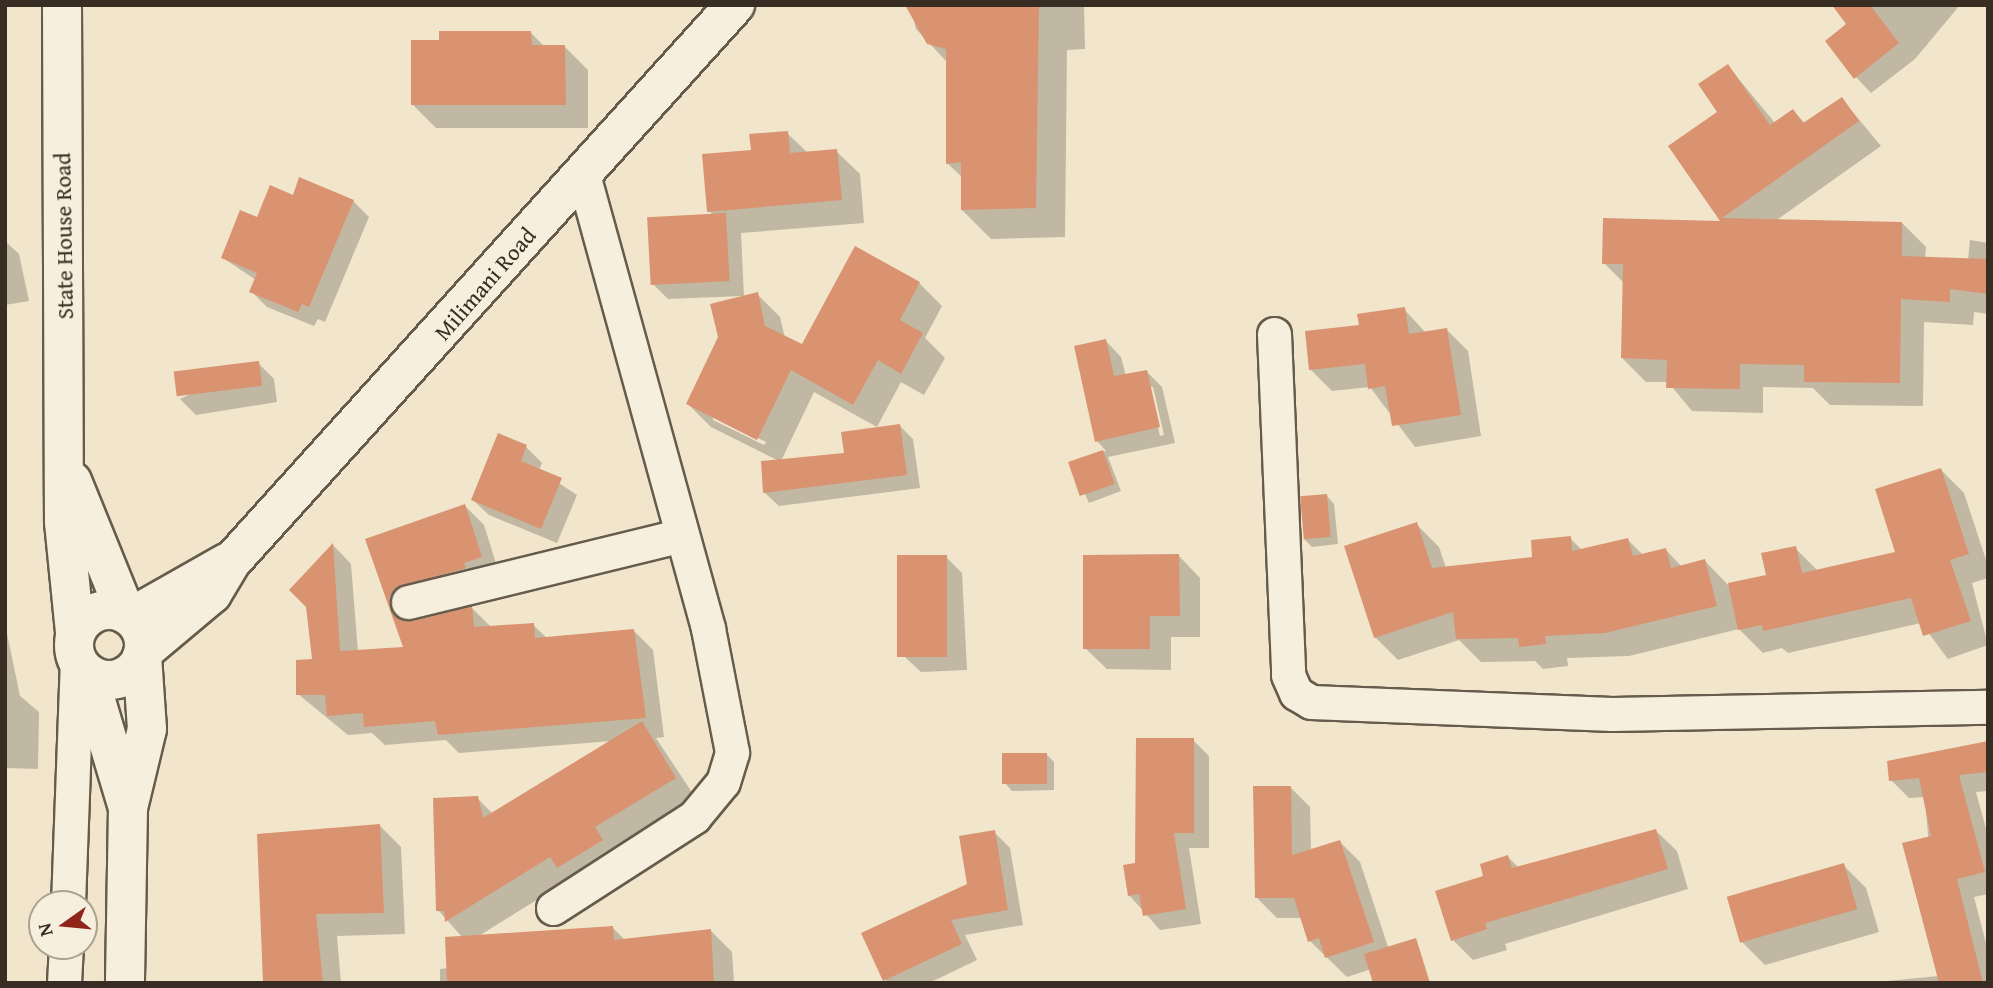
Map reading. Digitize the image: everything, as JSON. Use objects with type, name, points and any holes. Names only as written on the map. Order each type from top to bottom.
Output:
[{"type":"main road","name":"State House Road","points":[[62,5],[67,466],[64,522],[80,656],[128,808]]},
{"type":"main road","name":"Milimani Road","points":[[80,656],[120,679],[136,635],[198,574],[232,561],[350,437],[735,5]]},
{"type":"main road","name":"State House Road","points":[[67,466],[136,635],[147,729],[128,808],[125,983]]},
{"type":"main road","points":[[80,656],[102,610],[136,635]]},
{"type":"street","points":[[553,908],[694,817],[723,782],[732,752],[682,535],[583,173]]},
{"type":"street","points":[[1275,334],[1288,675],[1296,693],[1311,702],[1612,714],[1988,707]]},
{"type":"street","points":[[408,602],[682,535]]},
{"type":"street","points":[[69,890],[80,656]]},
{"type":"street","points":[[64,983],[65,960]]},
{"type":"building","points":[[905,5],[1039,5],[1036,208],[961,210],[961,162],[946,164],[946,49],[927,44]]},
{"type":"building","points":[[1832,5],[1870,5],[1899,43],[1854,79],[1825,41],[1846,24]]},
{"type":"building","points":[[439,31],[531,31],[532,45],[565,45],[566,105],[411,105],[411,40],[439,40]]},
{"type":"building","points":[[1728,64],[1770,125],[1793,109],[1803,123],[1842,97],[1859,121],[1722,218],[1902,222],[1902,256],[1988,259],[1988,294],[1950,289],[1950,302],[1901,299],[1900,383],[1804,382],[1804,365],[1740,364],[1740,389],[1666,388],[1667,360],[1621,358],[1623,264],[1602,264],[1603,218],[1720,221],[1668,146],[1717,112],[1698,84]]},
{"type":"building","points":[[788,131],[790,153],[837,149],[842,200],[707,212],[702,154],[751,150],[749,134]]},
{"type":"building","points":[[299,177],[354,200],[309,307],[302,304],[298,312],[249,292],[257,273],[221,258],[240,210],[257,217],[270,185],[293,195]]},
{"type":"building","points":[[726,213],[730,281],[651,285],[647,217]]},
{"type":"building","points":[[855,246],[920,282],[900,320],[923,333],[901,374],[878,360],[853,405],[791,370],[757,440],[686,404],[718,337],[710,304],[758,292],[765,326],[802,344]]},
{"type":"building","points":[[1405,307],[1409,334],[1447,328],[1461,415],[1392,426],[1385,386],[1368,389],[1365,364],[1309,370],[1305,331],[1359,325],[1357,314]]},
{"type":"building","points":[[1106,339],[1114,376],[1147,370],[1160,427],[1095,442],[1074,346]]},
{"type":"building","points":[[259,361],[262,386],[177,396],[174,371]]},
{"type":"building","points":[[900,424],[907,475],[763,493],[761,461],[844,453],[841,432]]},
{"type":"building","points":[[498,433],[527,445],[521,461],[562,478],[541,529],[471,500]]},
{"type":"building","points":[[1103,450],[1115,484],[1080,496],[1068,462]]},
{"type":"building","points":[[1941,468],[1969,554],[1950,560],[1971,621],[1923,636],[1911,598],[1763,631],[1762,625],[1738,630],[1728,583],[1766,575],[1761,553],[1796,546],[1802,573],[1895,552],[1875,489]]},
{"type":"building","points":[[1327,494],[1331,537],[1304,539],[1300,496]]},
{"type":"building","points":[[465,504],[482,557],[464,563],[466,568],[395,588],[389,597],[394,615],[413,621],[472,606],[474,627],[534,623],[535,638],[634,629],[646,718],[438,735],[435,721],[364,727],[363,713],[327,716],[325,695],[296,695],[296,660],[312,659],[306,607],[289,590],[333,543],[340,651],[403,647],[365,539]]},
{"type":"building","points":[[1417,522],[1432,568],[1532,557],[1531,540],[1571,536],[1572,551],[1628,538],[1633,556],[1666,548],[1671,568],[1705,559],[1717,606],[1605,633],[1545,636],[1546,644],[1519,647],[1518,638],[1456,639],[1453,612],[1374,638],[1344,546]]},
{"type":"building","points":[[1179,554],[1180,616],[1150,616],[1150,649],[1083,649],[1083,555]]},
{"type":"building","points":[[897,555],[947,555],[947,657],[897,657]]},
{"type":"building","points":[[642,721],[676,778],[595,827],[603,840],[557,868],[550,857],[445,922],[444,911],[436,911],[433,798],[478,796],[483,818]]},
{"type":"building","points":[[1136,738],[1194,738],[1194,833],[1174,833],[1186,909],[1143,916],[1139,894],[1128,896],[1123,865],[1135,863]]},
{"type":"building","points":[[1988,741],[1988,772],[1959,775],[1985,872],[1957,879],[1983,983],[1939,983],[1902,843],[1931,836],[1919,778],[1889,781],[1887,761]]},
{"type":"building","points":[[1002,753],[1047,753],[1047,784],[1002,784]]},
{"type":"building","points":[[1253,786],[1291,786],[1292,855],[1340,840],[1374,942],[1325,958],[1319,938],[1308,942],[1294,898],[1255,898]]},
{"type":"building","points":[[380,824],[384,913],[316,914],[323,983],[263,983],[257,834]]},
{"type":"building","points":[[1656,829],[1668,869],[1485,923],[1487,929],[1451,941],[1435,891],[1483,876],[1480,864],[1508,855],[1512,868]]},
{"type":"building","points":[[995,830],[1008,910],[951,920],[962,944],[883,981],[861,933],[967,884],[959,836]]},
{"type":"building","points":[[1844,863],[1857,909],[1740,943],[1727,897]]},
{"type":"building","points":[[613,926],[614,940],[711,929],[714,983],[447,983],[445,937]]},
{"type":"building","points":[[1416,938],[1430,983],[1373,983],[1364,954]]}]
